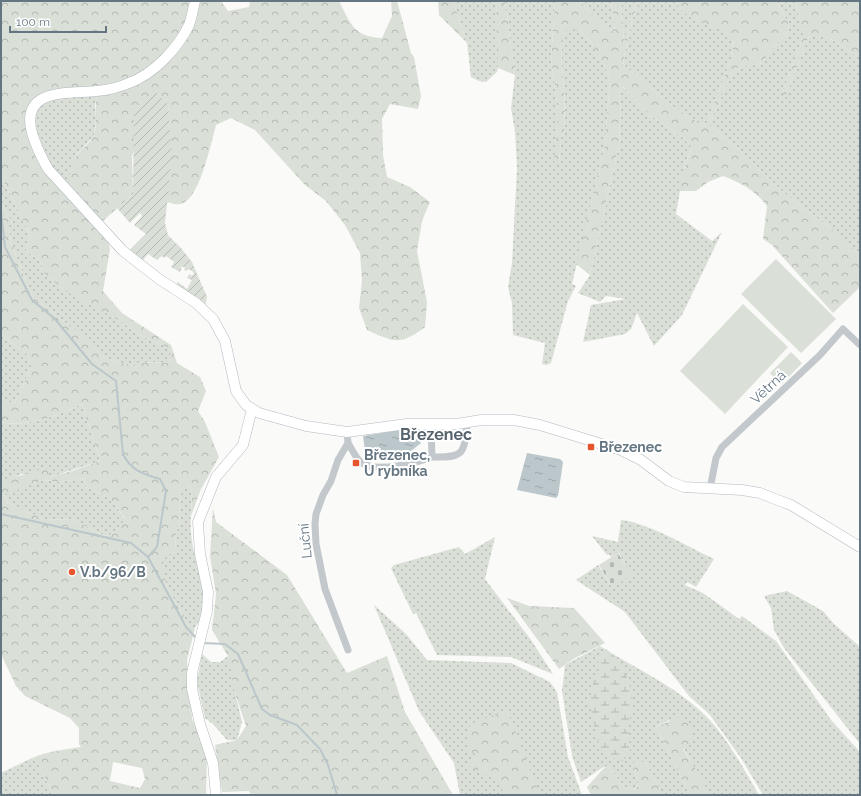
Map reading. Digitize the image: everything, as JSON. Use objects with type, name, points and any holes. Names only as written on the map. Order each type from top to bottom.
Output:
[{"type":"street","points":[[195,1],[189,24],[176,45],[154,68],[142,77],[129,83],[97,91],[68,91],[50,95],[34,107],[30,116],[30,126],[41,158],[48,169],[123,251],[159,279],[196,303],[213,319],[226,341],[236,391],[246,405],[252,410],[306,426],[347,432],[407,424],[467,424],[481,420],[514,420],[540,424],[621,450],[636,458],[675,484],[692,488],[742,490],[760,493],[791,506],[860,547]]},
{"type":"street","name":"Větrná","points":[[710,489],[716,458],[722,447],[820,355],[843,329],[860,345]]},
{"type":"street","points":[[216,795],[213,763],[200,724],[192,689],[192,673],[207,612],[208,592],[200,554],[198,522],[216,477],[243,445],[252,410]]},
{"type":"street","points":[[431,424],[432,457]]},
{"type":"street","points":[[347,432],[348,443],[359,461],[371,467],[406,465],[432,457],[448,458],[460,454],[464,448],[467,424]]},
{"type":"street","name":"Luční","points":[[348,443],[338,460],[331,481],[323,495],[316,514],[315,524],[316,544],[326,589],[348,650]]},
{"type":"green space","points":[[1,1],[191,1],[186,19],[179,35],[171,47],[150,66],[137,74],[110,85],[57,90],[42,95],[34,100],[32,145],[108,240],[110,249],[103,291],[122,313],[171,345],[177,363],[200,377],[206,391],[198,411],[205,422],[219,457],[201,489],[191,516],[192,488],[182,487],[179,514],[180,525],[176,533],[175,550],[163,559],[166,585],[184,616],[186,624],[195,628],[187,660],[192,719],[207,753],[206,795],[53,795],[39,765],[32,758],[50,752],[81,747],[79,744],[79,728],[70,718],[25,696],[16,686],[1,654],[1,479],[46,468],[50,477],[100,461],[82,404],[53,416],[32,422],[1,422],[1,401],[13,403],[19,396],[31,366],[28,355],[1,335],[1,202],[12,222],[9,226],[11,243],[32,296],[79,333],[102,356],[113,361],[139,367],[138,362],[169,363],[171,352],[167,347],[139,335],[122,322],[75,297],[60,287],[40,269],[43,265],[38,259],[26,251],[30,234],[1,176]],"holes":[[[84,478],[86,487],[110,498],[125,518],[118,530],[108,536],[98,533],[73,519],[45,520],[8,503],[4,495],[44,480],[60,482]],[[113,762],[142,768],[145,779],[140,788],[110,781]]]},
{"type":"green space","points":[[199,1],[221,1],[228,11],[249,7],[250,1],[339,1],[346,16],[359,32],[365,35],[382,38],[392,16],[391,1],[397,1],[411,53],[414,57],[421,96],[418,109],[390,104],[382,119],[383,155],[387,177],[410,187],[430,202],[422,221],[417,251],[427,302],[425,327],[409,337],[397,340],[384,337],[367,330],[359,308],[362,281],[360,253],[345,225],[326,201],[305,185],[255,130],[231,118],[216,125],[201,178],[191,197],[183,203],[176,204],[167,202],[171,150],[168,104],[156,91],[132,156],[133,194],[103,221],[98,218],[68,186],[70,170],[76,156],[91,141],[94,135],[96,125],[97,95],[157,71]]},
{"type":"green space","points":[[438,1],[453,1],[467,43],[439,15]]},
{"type":"green space","points":[[453,1],[496,1],[499,63],[497,72],[486,82],[479,81],[471,77],[467,43]]},
{"type":"green space","points":[[496,1],[505,1],[515,75],[498,68]]},
{"type":"green space","points":[[505,1],[555,1],[551,58],[558,112],[555,163],[559,163],[561,138],[564,131],[565,112],[562,42],[566,29],[574,29],[584,35],[591,42],[610,77],[605,145],[572,284],[576,286],[568,301],[551,363],[546,365],[542,364],[545,343],[513,335],[512,303],[508,287],[512,263],[517,168],[515,132],[511,108],[515,75]]},
{"type":"green space","points":[[555,1],[579,1],[608,29],[615,32],[611,1],[621,1],[624,41],[636,1],[639,1],[632,21],[623,62],[624,65],[672,106],[705,127],[732,57],[734,40],[721,30],[686,14],[676,1],[777,1],[789,25],[787,35],[778,42],[762,63],[737,68],[732,73],[709,125],[736,147],[785,194],[833,230],[860,255],[860,287],[833,313],[772,245],[763,239],[767,206],[753,191],[742,184],[723,176],[708,182],[696,191],[679,191],[678,184],[692,147],[682,137],[650,115],[623,87],[619,91],[621,98],[619,145],[590,275],[576,264],[605,145],[610,77],[591,42],[584,35],[574,29],[566,30],[562,43],[565,112],[564,131],[561,138],[559,164],[554,165],[558,112],[551,58]]},
{"type":"green space","points":[[579,1],[611,1],[615,32],[608,29]]},
{"type":"green space","points":[[621,1],[636,1],[624,42]]},
{"type":"green space","points":[[639,1],[676,1],[680,8],[686,13],[728,34],[734,39],[732,57],[705,127],[672,106],[625,66],[623,62],[632,21]]},
{"type":"green space","points":[[777,1],[795,1],[804,35],[780,100],[784,100],[809,36],[826,36],[860,58],[860,255],[837,236],[833,230],[785,194],[736,147],[709,125],[732,73],[737,68],[762,63],[778,42],[787,35],[789,25]]},
{"type":"green space","points":[[795,1],[860,1],[860,58],[826,36],[809,36],[784,100],[780,100],[804,35]]},
{"type":"green space","points":[[623,87],[650,115],[682,137],[692,147],[684,167],[676,214],[712,241],[722,232],[682,315],[654,346],[637,313],[631,329],[625,334],[583,342],[591,305],[626,299],[606,296],[600,302],[578,293],[590,275],[619,145],[621,98],[619,91]]},
{"type":"green space","points":[[156,91],[168,104],[172,157],[165,223],[168,235],[192,262],[207,297],[206,304],[176,285],[178,282],[187,289],[192,280],[187,278],[189,274],[192,276],[194,273],[189,269],[186,271],[182,266],[180,272],[171,267],[174,262],[166,256],[165,258],[162,256],[157,260],[148,254],[143,260],[152,267],[153,270],[130,250],[146,234],[134,225],[142,216],[140,213],[130,223],[117,208],[133,194],[134,109]]},
{"type":"green space","points":[[97,95],[95,105],[96,119],[94,136],[76,155],[68,186],[52,169],[45,157],[36,133],[35,116],[43,103],[56,97]]},
{"type":"green space","points":[[1,176],[30,234],[26,251],[38,259],[43,265],[40,269],[60,287],[122,322],[139,335],[167,347],[171,352],[169,363],[139,362],[139,367],[113,361],[102,356],[71,327],[32,296],[11,243],[9,226],[12,222],[1,202]]},
{"type":"green space","points":[[776,259],[836,319],[801,353],[741,294]]},
{"type":"green space","points":[[743,304],[788,347],[725,414],[680,371]]},
{"type":"green space","points":[[1,335],[28,355],[31,366],[19,396],[13,403],[1,401]]},
{"type":"green space","points":[[791,352],[802,363],[781,385],[770,373]]},
{"type":"green space","points":[[82,404],[100,461],[50,477],[21,474],[10,479],[1,479],[1,422],[32,422],[53,416]]},
{"type":"green space","points":[[84,478],[86,487],[110,498],[125,519],[118,530],[108,536],[98,533],[73,519],[45,520],[8,503],[4,494],[44,480],[60,482]]},
{"type":"green space","points":[[182,486],[192,488],[191,534],[202,585],[203,607],[195,628],[186,624],[185,619],[166,584],[163,572],[163,559],[175,550],[176,533],[180,524],[179,514]]},
{"type":"green space","points":[[213,508],[216,522],[287,575],[347,673],[387,656],[405,712],[453,795],[251,795],[249,791],[222,792],[215,745],[237,740],[246,726],[235,693],[228,656],[212,630],[216,594],[210,556]]},
{"type":"green space","points":[[621,520],[656,530],[714,559],[696,587],[687,582],[685,585],[703,593],[739,619],[742,616],[776,641],[831,720],[860,752],[860,795],[763,795],[741,758],[710,715],[689,696],[625,612],[576,580],[598,565],[612,587],[631,575],[619,553],[611,557],[609,554],[607,555],[592,536],[618,542]]},
{"type":"green space","points":[[495,537],[485,579],[531,640],[553,674],[511,657],[437,655],[416,613],[413,614],[391,568],[394,565],[459,547],[465,554]]},
{"type":"green space","points":[[618,553],[632,575],[612,587],[599,565]]},
{"type":"green space","points":[[787,591],[823,611],[833,623],[860,647],[860,744],[784,648],[774,630],[771,608],[764,596]]},
{"type":"green space","points":[[507,598],[529,606],[574,608],[605,643],[575,658],[559,669]]},
{"type":"green space","points":[[374,605],[406,634],[427,660],[511,663],[550,682],[557,692],[568,757],[582,795],[460,795],[454,763],[419,711]]},
{"type":"green space","points":[[600,646],[669,687],[706,716],[728,743],[759,795],[711,795],[699,778],[669,720],[656,727],[690,795],[663,795],[645,762],[633,767],[639,785],[633,790],[625,788],[608,766],[602,768],[581,782],[572,756],[562,691],[565,665]]},
{"type":"green space","points":[[606,649],[622,663],[630,686],[633,701],[629,723],[630,754],[622,761],[610,757],[599,746],[589,702],[599,657]]},
{"type":"green space","points":[[202,654],[211,662],[220,662],[228,656],[232,668],[235,693],[242,722],[237,740],[227,740],[213,724],[205,718],[197,682]]},
{"type":"green space","points":[[507,710],[540,795],[503,795],[501,782],[467,765],[476,753],[467,754],[470,724]]},
{"type":"green space","points":[[679,717],[689,722],[692,733],[689,747],[683,749],[711,795],[690,795],[656,727]]},
{"type":"green space","points":[[32,758],[39,765],[53,795],[1,795],[1,773]]},
{"type":"green space","points":[[638,759],[645,762],[663,795],[591,795],[587,787],[603,769],[608,766],[625,788],[634,790],[639,785],[633,767],[634,761]]},
{"type":"water","points":[[419,427],[421,443],[411,451],[397,454],[374,455],[365,451],[363,436]]},
{"type":"water","points":[[527,453],[560,459],[563,462],[558,496],[556,498],[517,490]]},
{"type":"waterway","points":[[1,212],[5,247],[32,300],[55,319],[92,364],[116,381],[123,454],[126,460],[138,471],[160,479],[166,491],[157,547],[148,557],[186,627],[197,639]]},
{"type":"waterway","points":[[1,514],[131,543],[148,557]]},
{"type":"waterway","points":[[202,643],[225,644],[238,654],[262,709],[270,715],[297,725],[320,749],[328,765],[337,795]]},
{"type":"place","name":"Březenec","points":[[591,447]]},
{"type":"place","name":"Březenec, U rybníka","points":[[356,463]]},
{"type":"place","name":"V.b/96/B","points":[[72,572]]},
{"type":"district","name":"Březenec","points":[[436,434]]}]
